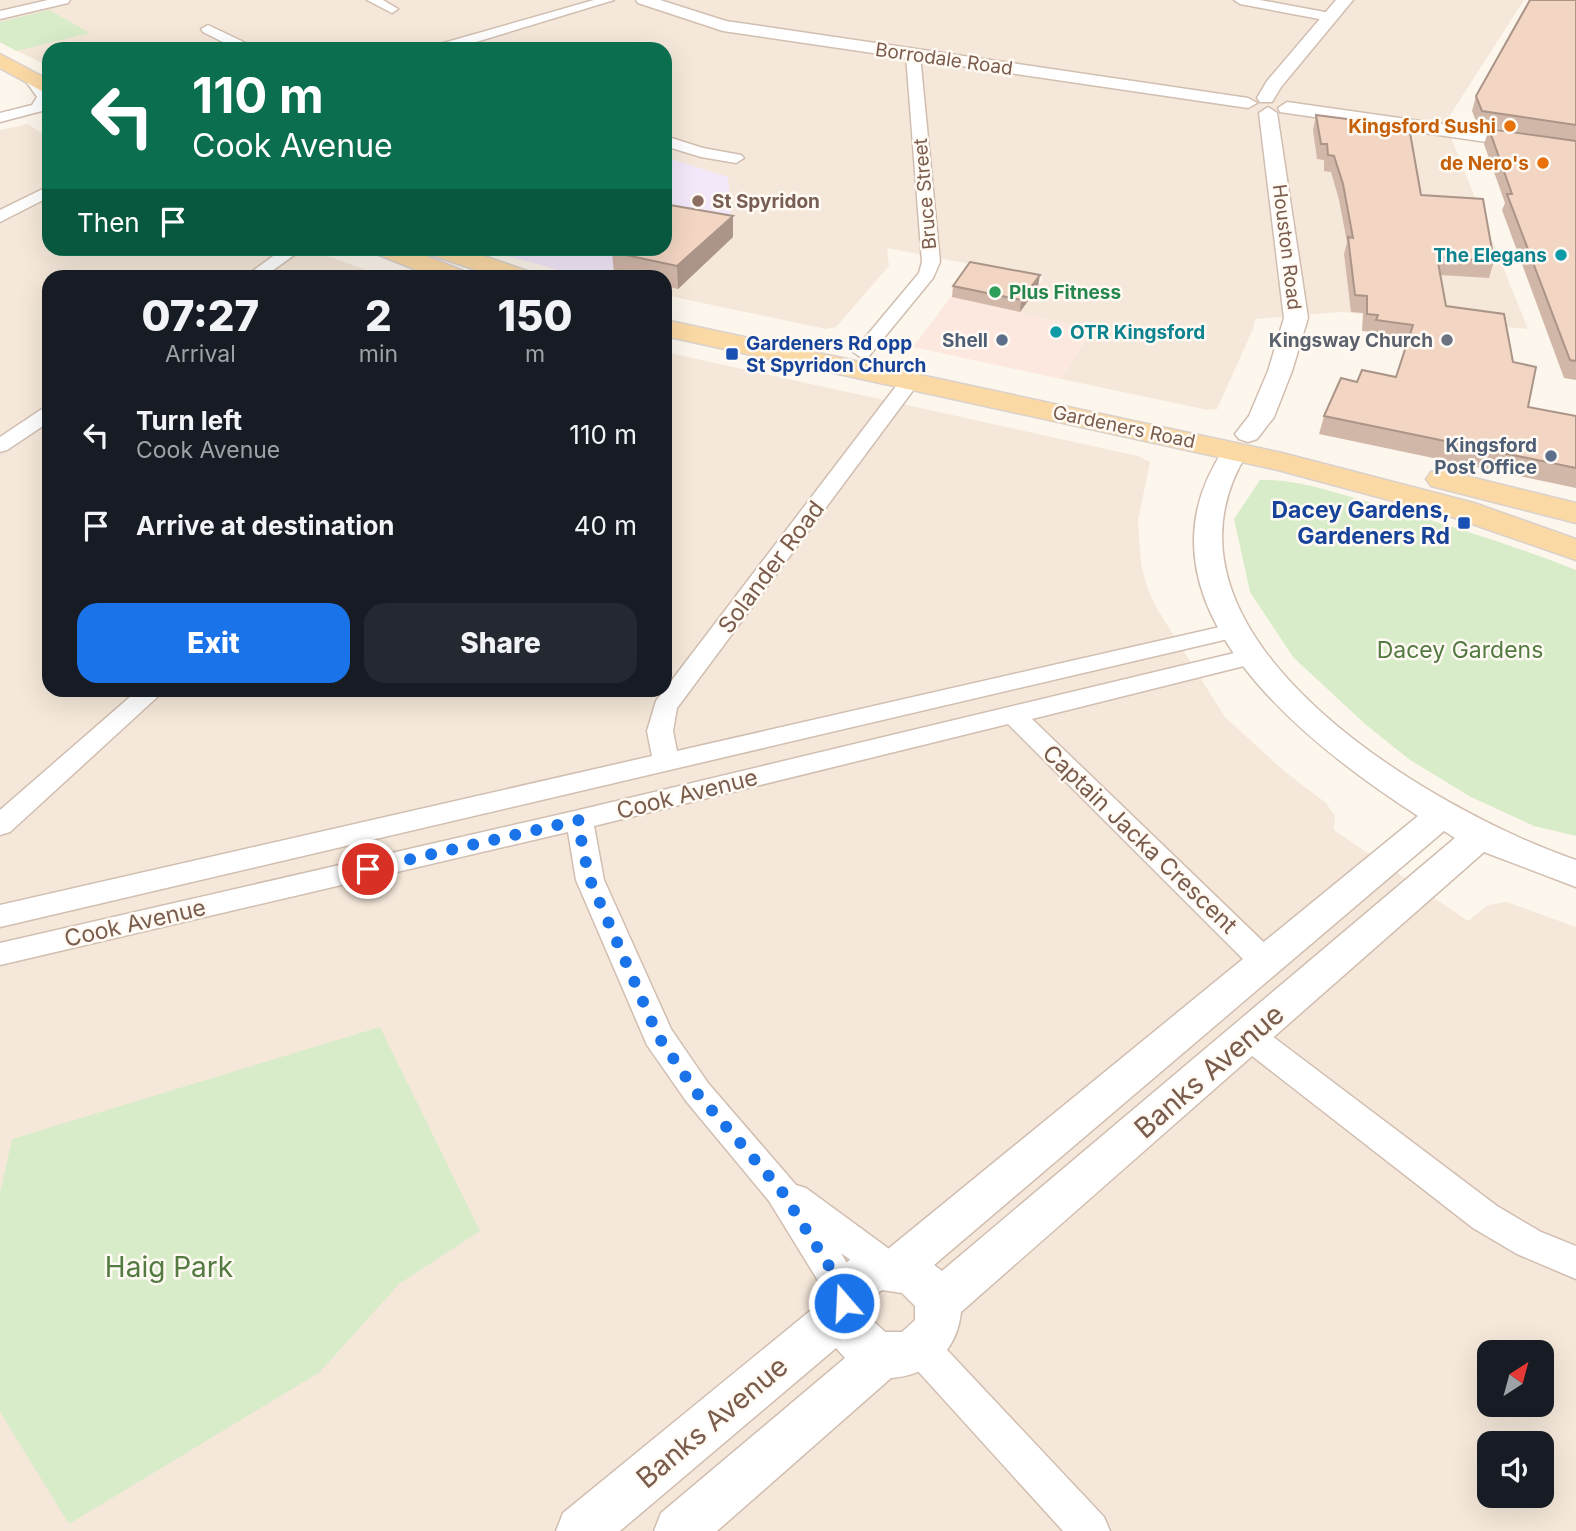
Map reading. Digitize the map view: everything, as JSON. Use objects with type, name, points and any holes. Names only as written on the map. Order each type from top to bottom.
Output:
[{"type":"main road","points":[[0,60],[41,85]]},
{"type":"main road","points":[[9,91],[42,110]]},
{"type":"main road","points":[[403,256],[439,270]]},
{"type":"main road","points":[[459,256],[500,270]]},
{"type":"main road","name":"Gardeners Road","points":[[672,311],[862,352],[1242,443],[1451,506],[1576,551]]},
{"type":"main road","name":"Gardeners Road","points":[[672,330],[910,381],[1242,443],[1576,513]]},
{"type":"main road","points":[[1538,503],[1576,527]]},
{"type":"street","points":[[0,15],[64,0]]},
{"type":"street","points":[[373,0],[392,9]]},
{"type":"street","points":[[462,42],[608,0]]},
{"type":"street","name":"Borrodale Road","points":[[643,0],[723,26],[1576,149]]},
{"type":"street","points":[[1240,0],[1330,17]]},
{"type":"street","points":[[1267,105],[1273,85],[1345,0]]},
{"type":"street","points":[[208,29],[233,42]]},
{"type":"street","name":"Bruce Street","points":[[862,352],[927,274],[931,262],[913,55]]},
{"type":"street","name":"Houston Road","points":[[1242,644],[1210,565],[1206,537],[1210,499],[1216,483],[1261,417],[1280,371],[1296,318],[1267,105]]},
{"type":"street","points":[[0,118],[42,111]]},
{"type":"street","points":[[672,143],[736,158]]},
{"type":"street","points":[[0,217],[42,195]]},
{"type":"street","points":[[263,270],[284,256]]},
{"type":"street","name":"Solander Road","points":[[666,763],[660,731],[666,707],[910,381]]},
{"type":"street","points":[[0,446],[42,418]]},
{"type":"street","points":[[1242,644],[1279,690],[1351,753],[1441,815],[1537,862],[1576,874]]},
{"type":"street","name":"Cook Avenue","points":[[0,916],[666,763],[1242,644]]},
{"type":"street","name":"Cook Avenue","points":[[0,954],[579,820],[1013,715],[1242,644]]},
{"type":"street","points":[[0,825],[145,697]]},
{"type":"street","name":"Captain Jacka Crescent","points":[[1013,715],[1266,963]]},
{"type":"street","name":"Banks Avenue","points":[[892,1268],[1266,963],[1441,815]]},
{"type":"street","points":[[579,820],[590,880],[658,1036],[696,1092],[781,1190],[845,1303],[847,1327],[856,1340],[868,1349],[902,1351],[1090,1531]]},
{"type":"street","name":"Banks Avenue","points":[[936,1304],[1480,836]]},
{"type":"street","points":[[1249,1036],[1486,1217],[1529,1242],[1576,1263]]},
{"type":"street","points":[[781,1190],[892,1268]]},
{"type":"street","points":[[680,1531],[902,1351],[935,1328],[936,1304],[923,1281],[910,1273],[892,1268],[875,1269],[863,1275],[845,1303]]},
{"type":"street","name":"Banks Avenue","points":[[581,1531],[845,1303]]},
{"type":"shaded area","points":[[0,0],[1524,0],[1445,123],[1528,329],[1341,312],[1255,319],[1217,409],[1208,410],[1061,379],[1093,328],[1019,314],[1043,278],[887,248],[889,266],[836,327],[826,329],[672,296],[672,270],[559,270],[508,256],[672,256],[672,42],[42,42],[42,63],[0,42]]},
{"type":"shaded area","points":[[28,124],[42,133],[42,256],[328,256],[366,270],[42,270],[42,697],[672,697],[672,354],[1138,456],[1150,462],[1138,521],[1141,564],[1147,587],[1156,607],[1225,717],[1284,771],[1326,803],[1335,816],[1334,830],[1468,921],[1488,905],[1507,902],[1576,927],[1576,1531],[0,1531],[0,130]]},
{"type":"shaded area","name":"St Spyridon","points":[[672,159],[728,177],[733,238],[672,227]]},
{"type":"shaded area","points":[[508,256],[629,256],[612,270],[559,270]]},
{"type":"shaded area","points":[[969,273],[1038,287],[1020,314],[1093,328],[1061,379],[913,347]]},
{"type":"green space","points":[[49,10],[90,33],[42,42],[42,45],[16,51],[0,42],[0,22]]},
{"type":"green space","name":"Dacey Gardens","points":[[1260,480],[1304,485],[1376,504],[1502,543],[1576,570],[1576,836],[1534,826],[1471,797],[1410,760],[1365,724],[1293,657],[1250,592],[1234,519]]},
{"type":"green space","name":"Haig Park","points":[[380,1027],[480,1231],[399,1284],[320,1372],[69,1524],[0,1412],[0,1193],[12,1139]]},
{"type":"building","points":[[1530,0],[1576,0],[1576,125],[1482,111],[1476,96]]},
{"type":"building","points":[[1316,115],[1409,127],[1421,195],[1483,199],[1494,261],[1437,257],[1446,306],[1504,314],[1513,362],[1536,367],[1528,407],[1576,416],[1576,468],[1324,416],[1341,378],[1357,382],[1362,370],[1396,377],[1413,325],[1376,320],[1378,315],[1367,314],[1367,296],[1355,295],[1348,237],[1353,238],[1343,184],[1334,156],[1328,155],[1327,144],[1321,144]]},
{"type":"building","points":[[1489,129],[1576,141],[1576,361],[1570,360],[1507,194],[1512,194]]},
{"type":"building","points":[[672,205],[733,216],[677,266],[631,256],[672,256]]},
{"type":"building","points":[[970,262],[1040,275],[1021,300],[953,286]]},
{"type":"place","name":"Kingsford Sushi","points":[[1510,126]]},
{"type":"place","name":"de Nero's","points":[[1543,163]]},
{"type":"place","name":"St Spyridon","points":[[698,201]]},
{"type":"place","name":"The Elegans","points":[[1561,255]]},
{"type":"place","name":"Plus Fitness","points":[[995,292]]},
{"type":"place","name":"OTR Kingsford","points":[[1056,332]]},
{"type":"place","name":"Shell","points":[[1002,340]]},
{"type":"place","name":"Kingsway Church","points":[[1447,340]]},
{"type":"place","name":"Gardeners Rd opp St Spyridon Church","points":[[732,354]]},
{"type":"place","name":"Kingsford Post Office","points":[[1551,456]]},
{"type":"place","name":"Dacey Gardens, Gardeners Rd","points":[[1464,523]]},
{"type":"route","points":[[368,869],[579,820],[590,880],[658,1036],[696,1092],[781,1190],[846,1293],[844,1303]]}]
